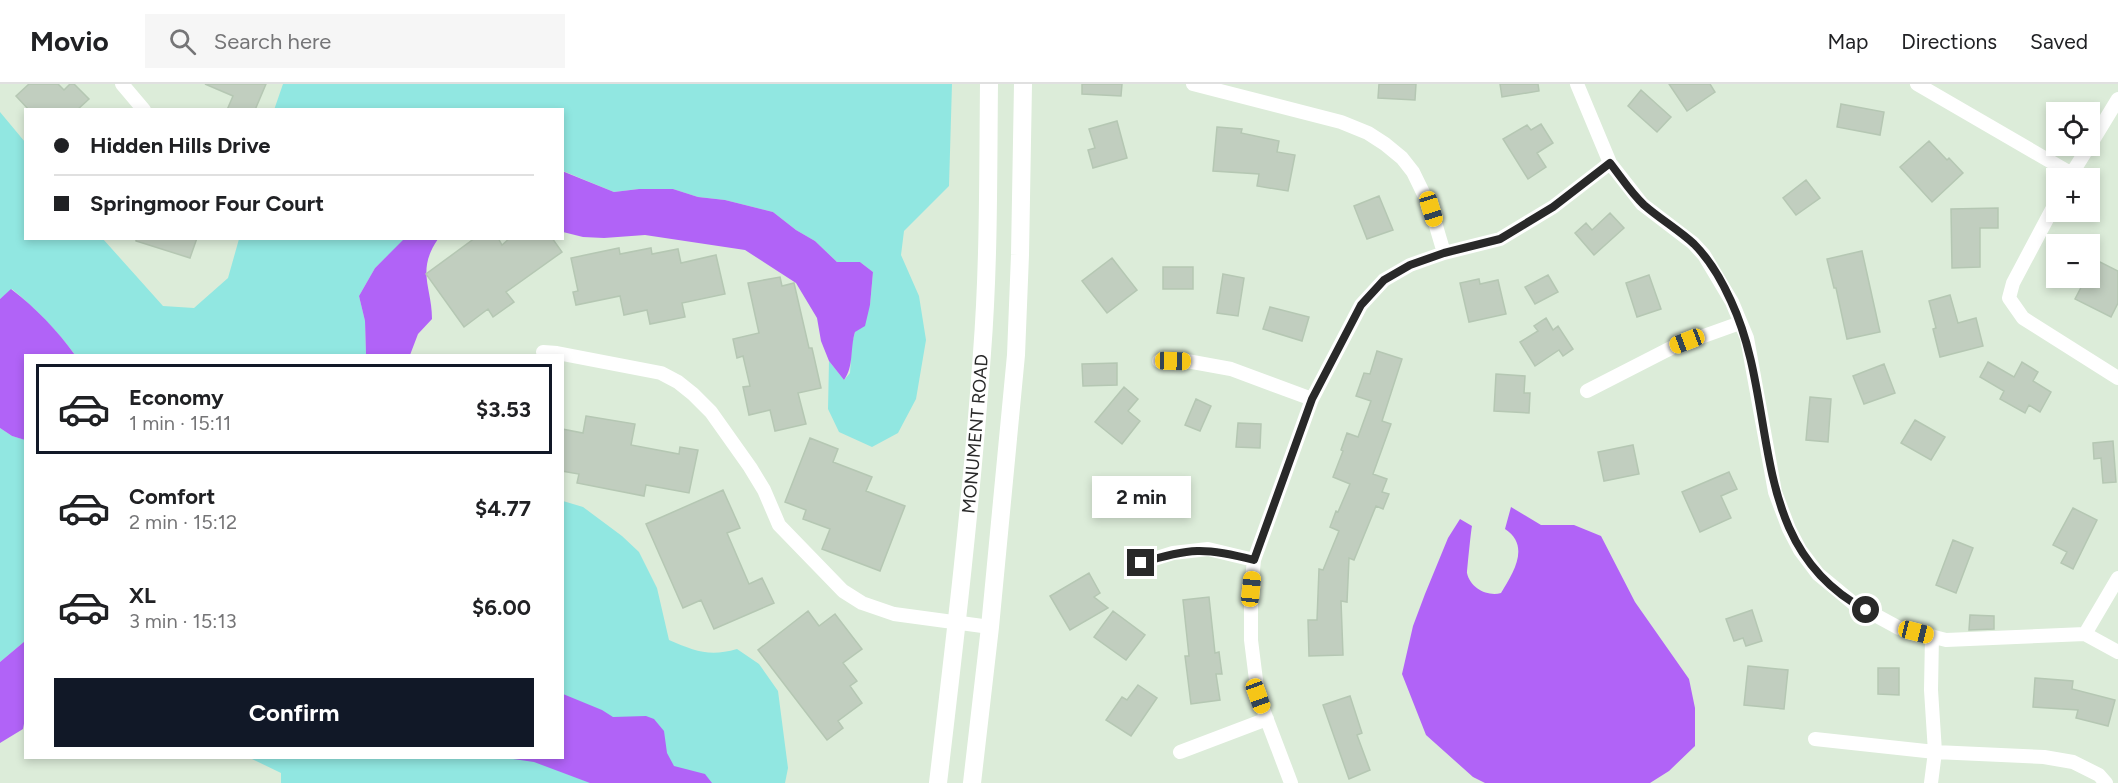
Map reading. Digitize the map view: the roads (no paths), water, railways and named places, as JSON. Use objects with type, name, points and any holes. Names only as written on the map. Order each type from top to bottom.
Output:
[{"type":"street","points":[[122,84],[142,108]]},
{"type":"street","name":"MONUMENT ROAD","points":[[938,783],[982,351],[987,232],[989,84]]},
{"type":"street","name":"MONUMENT ROAD","points":[[972,783],[990,627],[1016,355],[1023,84]]},
{"type":"street","points":[[1192,84],[1341,122],[1368,133],[1385,144],[1402,158],[1413,172],[1431,209],[1444,253]]},
{"type":"street","points":[[1577,84],[1610,163],[1642,204],[1693,243],[1704,255],[1728,295],[1747,338],[1775,492],[1800,550],[1818,574],[1847,599],[1899,628],[1946,640],[2085,634],[2118,652]]},
{"type":"street","points":[[1917,84],[2057,168]]},
{"type":"street","points":[[2100,129],[2118,99]]},
{"type":"street","points":[[1291,783],[1258,696],[1251,640],[1251,589],[1254,560],[1312,399],[1361,305],[1384,280],[1410,265],[1444,253],[1500,239],[1553,207],[1610,163]]},
{"type":"street","points":[[2046,221],[2013,284],[2009,298],[2023,318],[2118,378]]},
{"type":"street","points":[[1587,391],[1673,346],[1740,323]]},
{"type":"street","points":[[543,352],[555,354]]},
{"type":"street","points":[[564,356],[661,373],[693,393],[711,412],[755,475],[779,525],[843,591],[883,612],[990,627]]},
{"type":"street","points":[[1159,361],[1187,361],[1231,369],[1312,399]]},
{"type":"street","points":[[1141,563],[1173,553],[1208,549],[1254,560]]},
{"type":"street","points":[[2085,634],[2118,578]]},
{"type":"street","points":[[1931,783],[1935,752],[1931,690],[1932,636]]},
{"type":"street","points":[[1180,752],[1267,718]]},
{"type":"street","points":[[1815,739],[1935,752],[2044,757],[2073,762],[2099,775],[2106,783]]}]
